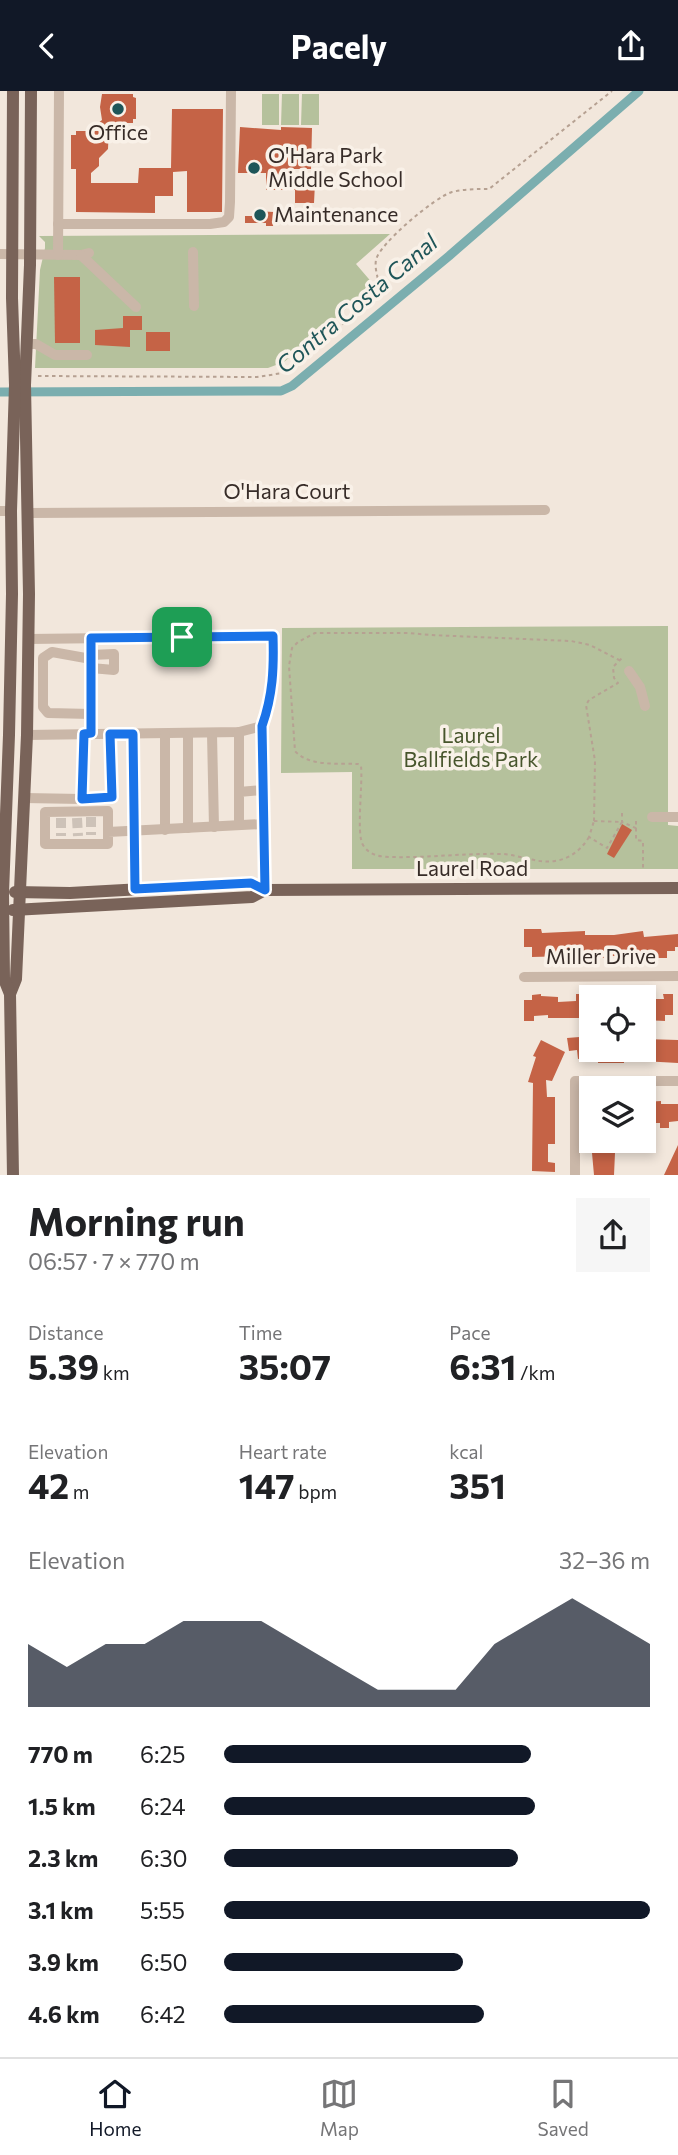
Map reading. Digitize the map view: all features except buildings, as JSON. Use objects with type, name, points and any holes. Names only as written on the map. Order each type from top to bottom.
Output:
[{"type":"main road","points":[[10,995],[16,979],[21,892],[28,639],[28,513],[23,388],[6,255],[13,91]]},
{"type":"main road","points":[[13,1175],[10,995],[5,979],[2,910],[12,607],[5,511],[27,344],[30,91]]},
{"type":"main road","name":"Laurel Road","points":[[2,893],[251,883],[265,890],[678,888]]},
{"type":"main road","name":"Laurel Road","points":[[2,910],[252,897],[265,890]]},
{"type":"street","points":[[58,255],[59,91]]},
{"type":"street","points":[[58,224],[200,225],[224,222],[229,217],[230,210],[231,91]]},
{"type":"street","points":[[193,252],[194,306]]},
{"type":"street","points":[[6,255],[85,254],[136,307]]},
{"type":"street","points":[[27,344],[36,344],[55,355],[87,355]]},
{"type":"street","name":"O'Hara Court","points":[[28,513],[545,510]]},
{"type":"street","points":[[28,639],[273,636],[274,677],[271,702],[262,726],[265,890]]},
{"type":"street","points":[[77,815],[91,714],[91,638]]},
{"type":"street","points":[[91,661],[52,652],[43,659],[43,708],[48,713],[91,714]]},
{"type":"street","points":[[629,671],[640,687],[645,706]]},
{"type":"street","points":[[27,735],[239,733],[262,726]]},
{"type":"street","points":[[212,733],[214,827]]},
{"type":"street","points":[[239,733],[239,825]]},
{"type":"street","points":[[24,798],[112,797],[110,734]]},
{"type":"street","points":[[133,734],[135,889]]},
{"type":"street","points":[[165,734],[165,830]]},
{"type":"street","points":[[188,734],[188,828]]},
{"type":"street","points":[[239,792],[262,790]]},
{"type":"street","points":[[108,811],[108,844],[91,840],[61,840],[45,844],[45,812],[77,815],[108,811]]},
{"type":"street","points":[[652,817],[678,817]]},
{"type":"street","points":[[108,832],[263,822]]},
{"type":"street","name":"Miller Drive","points":[[524,977],[678,976]]},
{"type":"street","points":[[575,1175],[575,1081],[678,1081]]},
{"type":"path","points":[[23,388],[201,377],[257,377],[283,373],[305,359],[379,292],[376,258],[382,247],[429,206],[450,193],[489,189],[612,91]]},
{"type":"path","points":[[315,633],[409,633],[571,641],[590,645],[620,659],[613,672],[618,683],[589,700],[586,705],[593,745],[594,821],[589,837],[577,852],[552,862],[507,855],[392,857],[370,853],[362,844],[359,832],[363,788],[361,766],[310,761],[300,757],[295,751],[289,656],[298,642],[315,633]]},
{"type":"path","points":[[593,745],[597,744]]},
{"type":"path","points":[[589,837],[607,848],[622,822],[622,813]]},
{"type":"path","points":[[594,821],[622,822],[637,829]]},
{"type":"path","points":[[636,821],[636,839],[643,841],[643,870]]},
{"type":"green space","points":[[262,94],[279,94],[279,125],[262,125]]},
{"type":"green space","points":[[282,94],[299,94],[299,125],[281,125]]},
{"type":"green space","points":[[302,94],[319,94],[319,125],[301,125]]},
{"type":"green space","points":[[390,234],[356,264],[374,285],[284,362],[268,368],[35,368],[40,270],[45,248],[45,242],[39,236]]},
{"type":"green space","name":"Laurel Ballfields Park","points":[[668,626],[668,825],[678,826],[678,869],[352,869],[352,772],[281,773],[282,628]]},
{"type":"waterway","name":"Contra Costa Canal","points":[[0,392],[281,391],[292,386],[449,256],[639,91]]},
{"type":"tunnel","points":[[91,817],[91,835]]},
{"type":"tunnel","points":[[61,818],[61,836]]},
{"type":"tunnel","points":[[77,818],[78,836]]},
{"type":"place","name":"Office","points":[[118,109]]},
{"type":"place","name":"O'Hara Park Middle School","points":[[254,168]]},
{"type":"place","name":"Maintenance","points":[[260,215]]},
{"type":"route","points":[[273,636],[274,677],[271,702],[262,726],[265,890],[251,883],[135,889],[133,734],[110,734],[112,797],[82,799],[84,734],[91,733],[91,638],[182,637],[273,636]]}]
